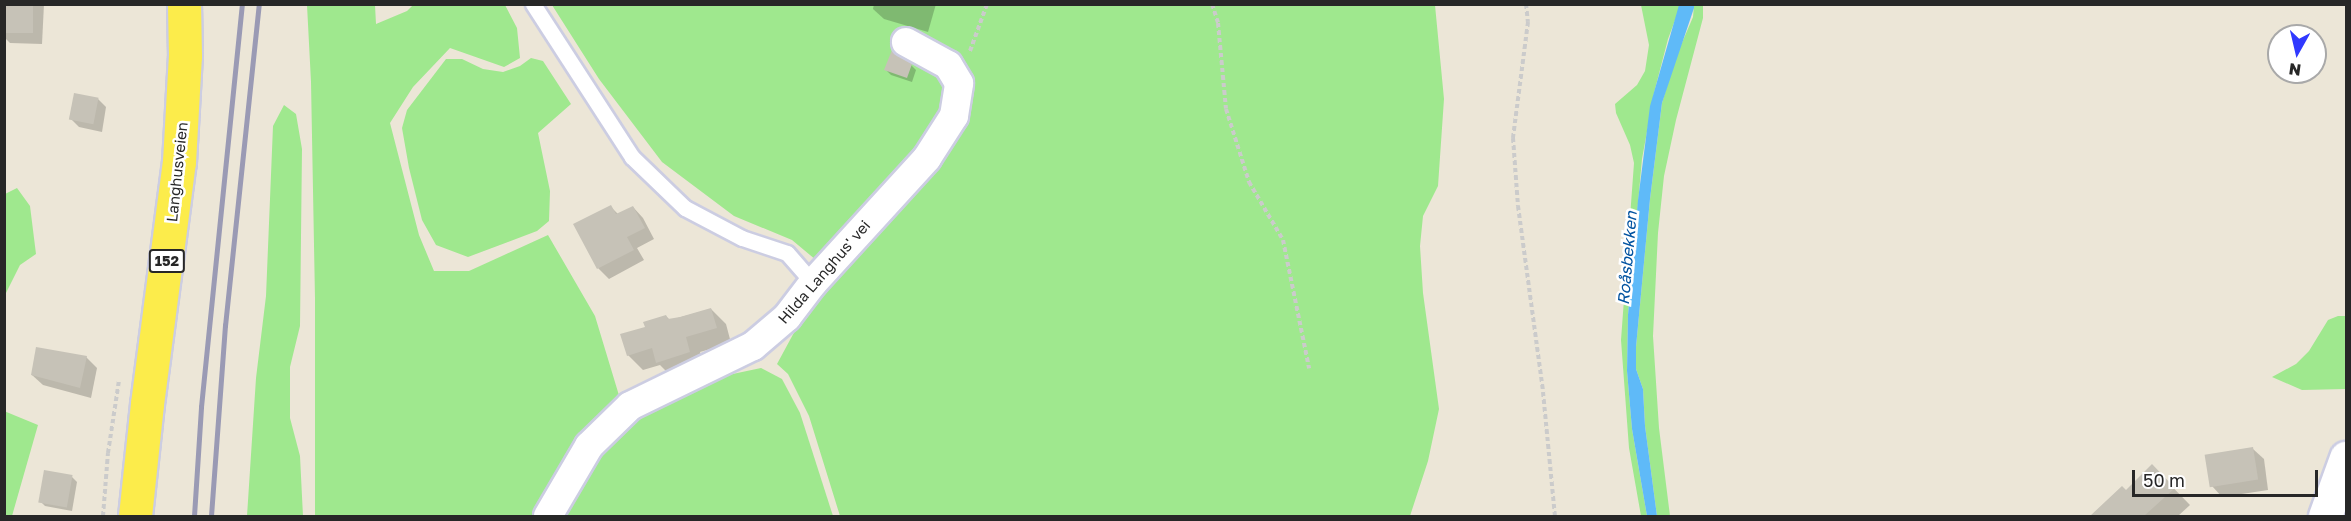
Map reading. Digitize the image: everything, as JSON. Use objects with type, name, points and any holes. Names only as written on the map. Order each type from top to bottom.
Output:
[{"type":"main road","name":"Langhusveien","points":[[135,516],[182,134],[184,4]]},
{"type":"main road","points":[[2325,516],[2346,458]]},
{"type":"street","points":[[906,42],[948,65],[959,83]]},
{"type":"street","name":"Hilda Langhus' vei","points":[[548,516],[589,446],[630,406],[753,346],[787,317],[813,283],[927,158],[954,116],[959,83]]},
{"type":"lane","points":[[533,4],[632,157],[685,208],[742,237],[787,253],[813,283]]},
{"type":"path","points":[[959,83],[987,4]]},
{"type":"path","points":[[1212,4],[1218,23],[1226,109],[1250,182],[1283,240],[1309,368]]},
{"type":"path","points":[[1526,4],[1527,22],[1513,138],[1518,206],[1543,392],[1555,516]]},
{"type":"green space","points":[[307,5],[375,5],[376,24],[407,11],[413,5],[505,5],[517,28],[520,58],[504,67],[450,48],[413,87],[390,123],[419,235],[434,271],[469,271],[548,235],[595,316],[621,402],[540,516],[315,516],[315,299],[311,82]]},
{"type":"green space","points":[[552,5],[1435,5],[1444,99],[1438,186],[1423,216],[1420,246],[1423,293],[1439,409],[1428,461],[1410,516],[840,516],[809,416],[788,374],[777,364],[810,303],[834,275],[792,240],[734,216],[662,162],[599,79]]},
{"type":"green space","points":[[1641,5],[1679,5],[1680,7],[1668,39],[1654,93],[1642,159],[1628,315],[1627,371],[1632,429],[1647,516],[1641,516],[1629,448],[1621,340],[1634,163],[1630,145],[1616,113],[1615,104],[1637,85],[1645,71],[1649,45]]},
{"type":"green space","points":[[1694,5],[1703,5],[1703,18],[1664,176],[1658,233],[1653,336],[1659,428],[1670,516],[1657,516],[1645,426],[1643,389],[1636,369],[1636,347],[1662,103],[1675,59],[1693,17]]},
{"type":"green space","points":[[531,58],[543,61],[571,104],[538,133],[550,191],[549,221],[537,231],[468,257],[436,245],[422,220],[409,168],[402,128],[407,110],[446,59],[462,59],[483,69],[503,72],[520,66]]},
{"type":"green space","points":[[284,105],[296,114],[302,149],[300,326],[290,367],[290,418],[300,456],[303,516],[247,516],[256,378],[266,296],[273,126]]},
{"type":"green space","points":[[17,188],[30,206],[36,254],[20,265],[5,295],[5,194]]},
{"type":"green space","points":[[2346,316],[2346,389],[2302,390],[2272,377],[2296,364],[2309,351],[2328,320]]},
{"type":"green space","points":[[761,368],[782,379],[800,413],[833,516],[565,516],[586,474],[606,442],[636,417],[728,375]]},
{"type":"green space","points":[[4,411],[38,425],[12,516],[5,516]]},
{"type":"water","points":[[1679,5],[1694,5],[1694,8],[1662,103],[1636,347],[1636,369],[1643,389],[1645,426],[1657,516],[1647,516],[1632,429],[1627,371],[1628,315],[1638,200],[1650,106]]},
{"type":"building","points":[[4,4],[33,4],[33,33],[4,33]]},
{"type":"building","points":[[892,50],[912,64],[907,78],[884,70]]},
{"type":"building","points":[[74,93],[99,98],[93,124],[69,120]]},
{"type":"building","points":[[611,205],[616,214],[633,206],[645,228],[627,237],[634,250],[597,269],[573,224]]},
{"type":"building","points":[[711,308],[717,328],[686,337],[690,352],[656,363],[652,348],[627,356],[620,334],[645,327],[643,322],[666,315],[668,319]]},
{"type":"building","points":[[36,347],[87,356],[80,388],[31,375]]},
{"type":"building","points":[[2253,447],[2258,480],[2210,487],[2205,455]]},
{"type":"building","points":[[2152,464],[2175,488],[2144,516],[2090,516],[2122,486],[2126,490]]},
{"type":"building","points":[[44,470],[73,475],[67,508],[38,502]]},
{"type":"railway","points":[[194,516],[201,407],[242,4]]},
{"type":"railway","points":[[211,516],[225,326],[259,4]]},
{"type":"water label","name":"Roåsbekken","points":[[1627,258]]}]
